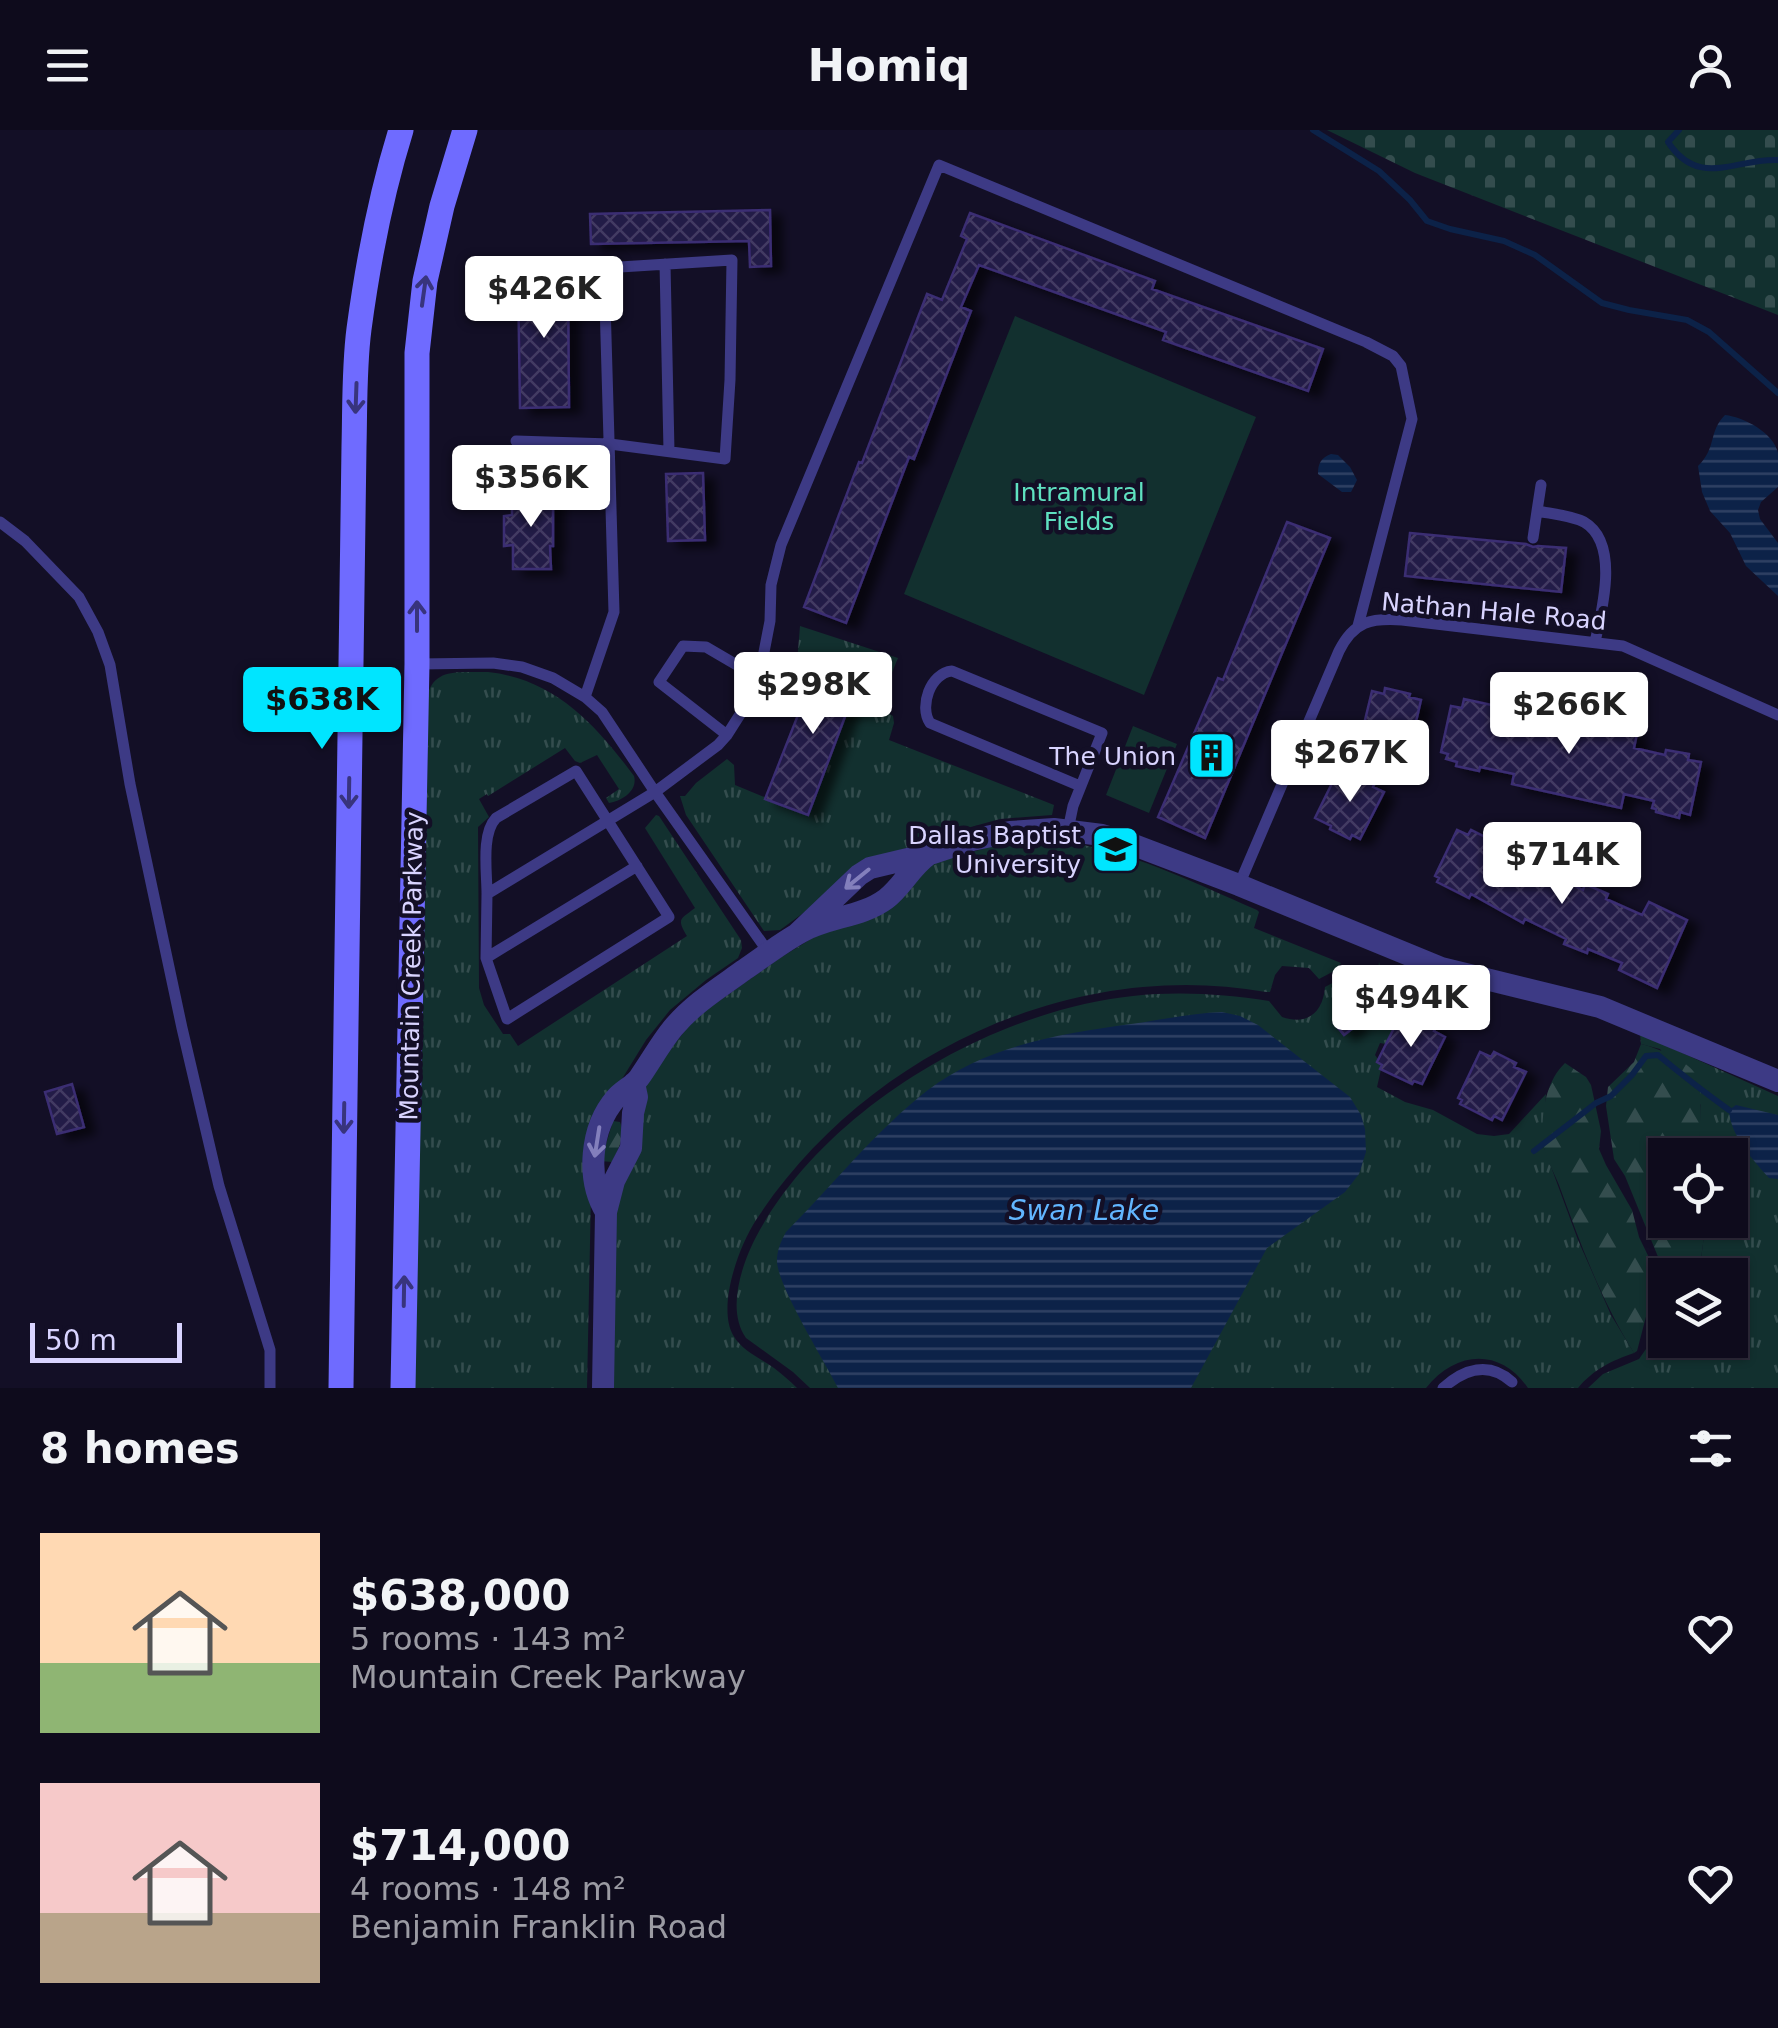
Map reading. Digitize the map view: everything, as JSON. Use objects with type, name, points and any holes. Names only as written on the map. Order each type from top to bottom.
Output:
[{"type":"main road","points":[[341,1388],[358,332],[389,167],[401,130]]},
{"type":"main road","name":"Mountain Creek Parkway","points":[[402,1388],[417,664],[417,353],[424,281],[465,130]]},
{"type":"street","points":[[797,934],[870,868],[1010,832],[1068,830],[1126,842],[1441,968],[1600,1007],[1778,1080]]},
{"type":"street","points":[[606,1212],[596,1195],[594,1146],[601,1121],[690,1009],[797,934],[887,898],[912,868],[932,852]]},
{"type":"street","points":[[604,1388],[606,1212],[614,1180],[631,1148],[637,1097],[634,1083]]},
{"type":"lane","points":[[487,894],[655,792],[718,745],[746,705],[759,678],[770,621],[770,585],[781,545],[938,165],[1393,356],[1401,366],[1412,418],[1358,626]]},
{"type":"lane","points":[[516,441],[610,444],[725,459],[732,260],[604,268],[610,444],[614,612],[584,697]]},
{"type":"lane","points":[[665,264],[669,452]]},
{"type":"lane","points":[[1534,538],[1541,485]]},
{"type":"lane","points":[[1538,511],[1589,524],[1603,545],[1605,588],[1595,642]]},
{"type":"lane","points":[[0,522],[25,541],[78,597],[110,664],[130,784],[186,1046],[219,1186],[270,1350],[270,1388]]},
{"type":"lane","name":"Nathan Hale Road","points":[[1238,885],[1345,640],[1358,626],[1370,621],[1622,646],[1778,715]]},
{"type":"lane","points":[[726,735],[659,682],[671,661],[683,646],[706,647],[759,678]]},
{"type":"lane","points":[[417,664],[508,664],[553,678],[584,697],[602,712],[769,953]]},
{"type":"lane","points":[[1068,830],[1072,806],[1102,733],[952,671],[936,677],[924,709],[930,724],[1080,786]]},
{"type":"lane","points":[[576,771],[638,866],[669,917],[507,1019],[486,958],[490,824],[576,771]]},
{"type":"lane","points":[[486,958],[638,866]]},
{"type":"lane","points":[[1443,1388],[1476,1368],[1506,1376],[1511,1386]]},
{"type":"green space","points":[[1327,130],[1778,130],[1778,315],[1415,173]]},
{"type":"green space","name":"Intramural Fields","points":[[1015,316],[1256,417],[1144,695],[904,594]]},
{"type":"green space","points":[[800,626],[898,658],[878,706],[893,716],[889,740],[1054,805],[1052,815],[1000,819],[880,857],[780,930],[764,931],[686,815],[680,796],[685,796],[727,759],[734,765],[735,785],[808,815],[861,675],[797,663]]},
{"type":"green space","points":[[488,672],[534,684],[572,708],[605,739],[635,781],[628,794],[609,803],[606,798],[619,789],[597,755],[580,763],[565,748],[479,799],[489,817],[478,827],[479,988],[484,1005],[503,1034],[510,1034],[518,1046],[687,936],[682,919],[695,908],[645,828],[656,815],[741,940],[738,958],[670,1010],[646,1040],[604,1108],[591,1194],[587,1388],[412,1388],[412,1119],[428,694],[444,675]]},
{"type":"green space","points":[[1133,726],[1177,744],[1149,813],[1106,795]]},
{"type":"green space","points":[[1057,841],[1109,851],[1184,878],[1257,910],[1254,928],[1341,963],[1319,979],[1309,968],[1282,966],[1270,992],[1192,985],[1119,990],[1047,1006],[978,1031],[913,1067],[853,1110],[801,1162],[756,1220],[737,1260],[727,1308],[733,1335],[746,1350],[797,1388],[612,1388],[615,1208],[645,1086],[688,1027],[780,958],[935,863],[996,845]]},
{"type":"green space","points":[[1379,962],[1385,981],[1398,980],[1404,998],[1415,1004],[1408,1005],[1403,1018],[1395,1014],[1390,1026],[1394,1028],[1386,1044],[1380,1043],[1375,1055],[1382,1065],[1377,1087],[1405,1102],[1433,1110],[1477,1134],[1494,1136],[1509,1134],[1546,1094],[1543,1145],[1578,1240],[1611,1315],[1634,1353],[1603,1366],[1578,1388],[1528,1388],[1505,1366],[1478,1359],[1451,1366],[1426,1388],[810,1388],[746,1338],[737,1314],[738,1287],[756,1237],[786,1191],[824,1147],[868,1108],[917,1074],[969,1045],[1024,1022],[1079,1005],[1133,996],[1218,995],[1269,1001],[1282,1017],[1299,1020],[1317,1010],[1325,987],[1338,980],[1349,966],[1377,976]]},
{"type":"green space","points":[[1640,1034],[1778,1096],[1778,1388],[1588,1388],[1603,1374],[1639,1359],[1648,1346],[1648,1358],[1748,1358],[1748,1258],[1701,1258],[1704,1238],[1748,1238],[1748,1138],[1699,1138],[1701,1105],[1660,1049],[1641,1044]]},
{"type":"green space","points":[[1641,1044],[1679,1060],[1696,1075],[1701,1102],[1699,1138],[1648,1138],[1648,1232],[1614,1159],[1606,1106],[1608,1087],[1634,1062]]},
{"type":"green space","points":[[1565,1063],[1591,1085],[1601,1131],[1599,1149],[1632,1210],[1649,1258],[1648,1309],[1634,1353],[1592,1271],[1544,1147],[1546,1099]]},
{"type":"green space","points":[[613,1121],[620,1122],[620,1143],[612,1162],[601,1161]]},
{"type":"green space","points":[[1650,1238],[1704,1238],[1701,1258],[1659,1258]]},
{"type":"water","points":[[1725,415],[1757,427],[1771,439],[1778,453],[1778,487],[1758,510],[1778,543],[1778,596],[1746,566],[1730,533],[1710,511],[1702,492],[1698,466]]},
{"type":"water","points":[[1331,454],[1338,455],[1350,467],[1357,480],[1351,492],[1342,492],[1318,474],[1321,461]]},
{"type":"water","name":"Swan Lake","points":[[1222,1012],[1258,1025],[1350,1097],[1361,1115],[1366,1152],[1359,1174],[1345,1192],[1267,1248],[1191,1388],[838,1388],[785,1287],[778,1253],[786,1232],[890,1123],[951,1075],[999,1052],[1078,1032]]},
{"type":"water","points":[[1736,1105],[1778,1115],[1778,1179],[1769,1178],[1750,1155],[1748,1138],[1738,1138],[1729,1110]]},
{"type":"building","points":[[770,210],[771,266],[750,267],[749,241],[591,244],[590,214]]},
{"type":"building","points":[[970,213],[1155,281],[1152,289],[1323,349],[1308,391],[1163,340],[1166,332],[979,265],[961,307],[971,311],[914,459],[909,457],[846,623],[804,607],[927,294],[942,300],[967,239],[961,236]]},
{"type":"building","points":[[518,275],[568,275],[569,407],[520,408]]},
{"type":"building","points":[[703,473],[705,540],[668,541],[666,474]]},
{"type":"building","points":[[553,491],[551,569],[513,569],[513,545],[504,546],[504,516],[512,515],[512,492]]},
{"type":"building","points":[[1287,522],[1330,538],[1205,838],[1158,817],[1218,678],[1223,680]]},
{"type":"building","points":[[1410,533],[1566,548],[1561,592],[1405,576]]},
{"type":"building","points":[[820,659],[861,674],[808,815],[765,799]]},
{"type":"building","points":[[1385,688],[1421,700],[1409,752],[1400,750],[1400,754],[1365,746],[1367,742],[1360,741],[1372,691],[1384,694]]},
{"type":"building","points":[[1464,699],[1637,734],[1634,748],[1665,755],[1666,750],[1689,754],[1688,760],[1701,762],[1690,815],[1680,812],[1679,818],[1656,812],[1652,808],[1654,801],[1624,794],[1621,808],[1512,784],[1514,774],[1456,766],[1457,762],[1446,759],[1448,754],[1441,752],[1451,706],[1462,708]]},
{"type":"building","points":[[1338,771],[1350,777],[1352,772],[1384,792],[1360,839],[1352,835],[1350,839],[1315,818]]},
{"type":"building","points":[[1457,830],[1468,835],[1471,830],[1583,890],[1585,884],[1608,894],[1606,899],[1642,915],[1649,902],[1687,920],[1657,988],[1619,970],[1622,963],[1564,944],[1566,939],[1437,882],[1439,878],[1435,876]]},
{"type":"building","points":[[1347,1012],[1357,1025],[1344,1035],[1334,1023]]},
{"type":"building","points":[[1400,1016],[1411,1023],[1413,1017],[1445,1037],[1422,1084],[1412,1084],[1380,1069],[1382,1065],[1377,1062]]},
{"type":"building","points":[[1480,1052],[1491,1057],[1494,1052],[1526,1072],[1502,1120],[1494,1116],[1492,1120],[1460,1104],[1462,1100],[1458,1098]]},
{"type":"building","points":[[72,1084],[84,1127],[57,1134],[45,1092]]},
{"type":"waterway","points":[[1313,130],[1379,171],[1427,221],[1504,241],[1535,255],[1602,303],[1687,320],[1709,332],[1778,393]]},
{"type":"waterway","points":[[1679,130],[1668,142],[1680,156],[1705,168],[1778,160]]},
{"type":"waterway","points":[[1534,1151],[1596,1103],[1611,1096],[1646,1056],[1658,1055],[1729,1110]]},
{"type":"place","name":"The Union","points":[[1211,756]]},
{"type":"place","name":"Dallas Baptist University","points":[[1116,849]]}]
